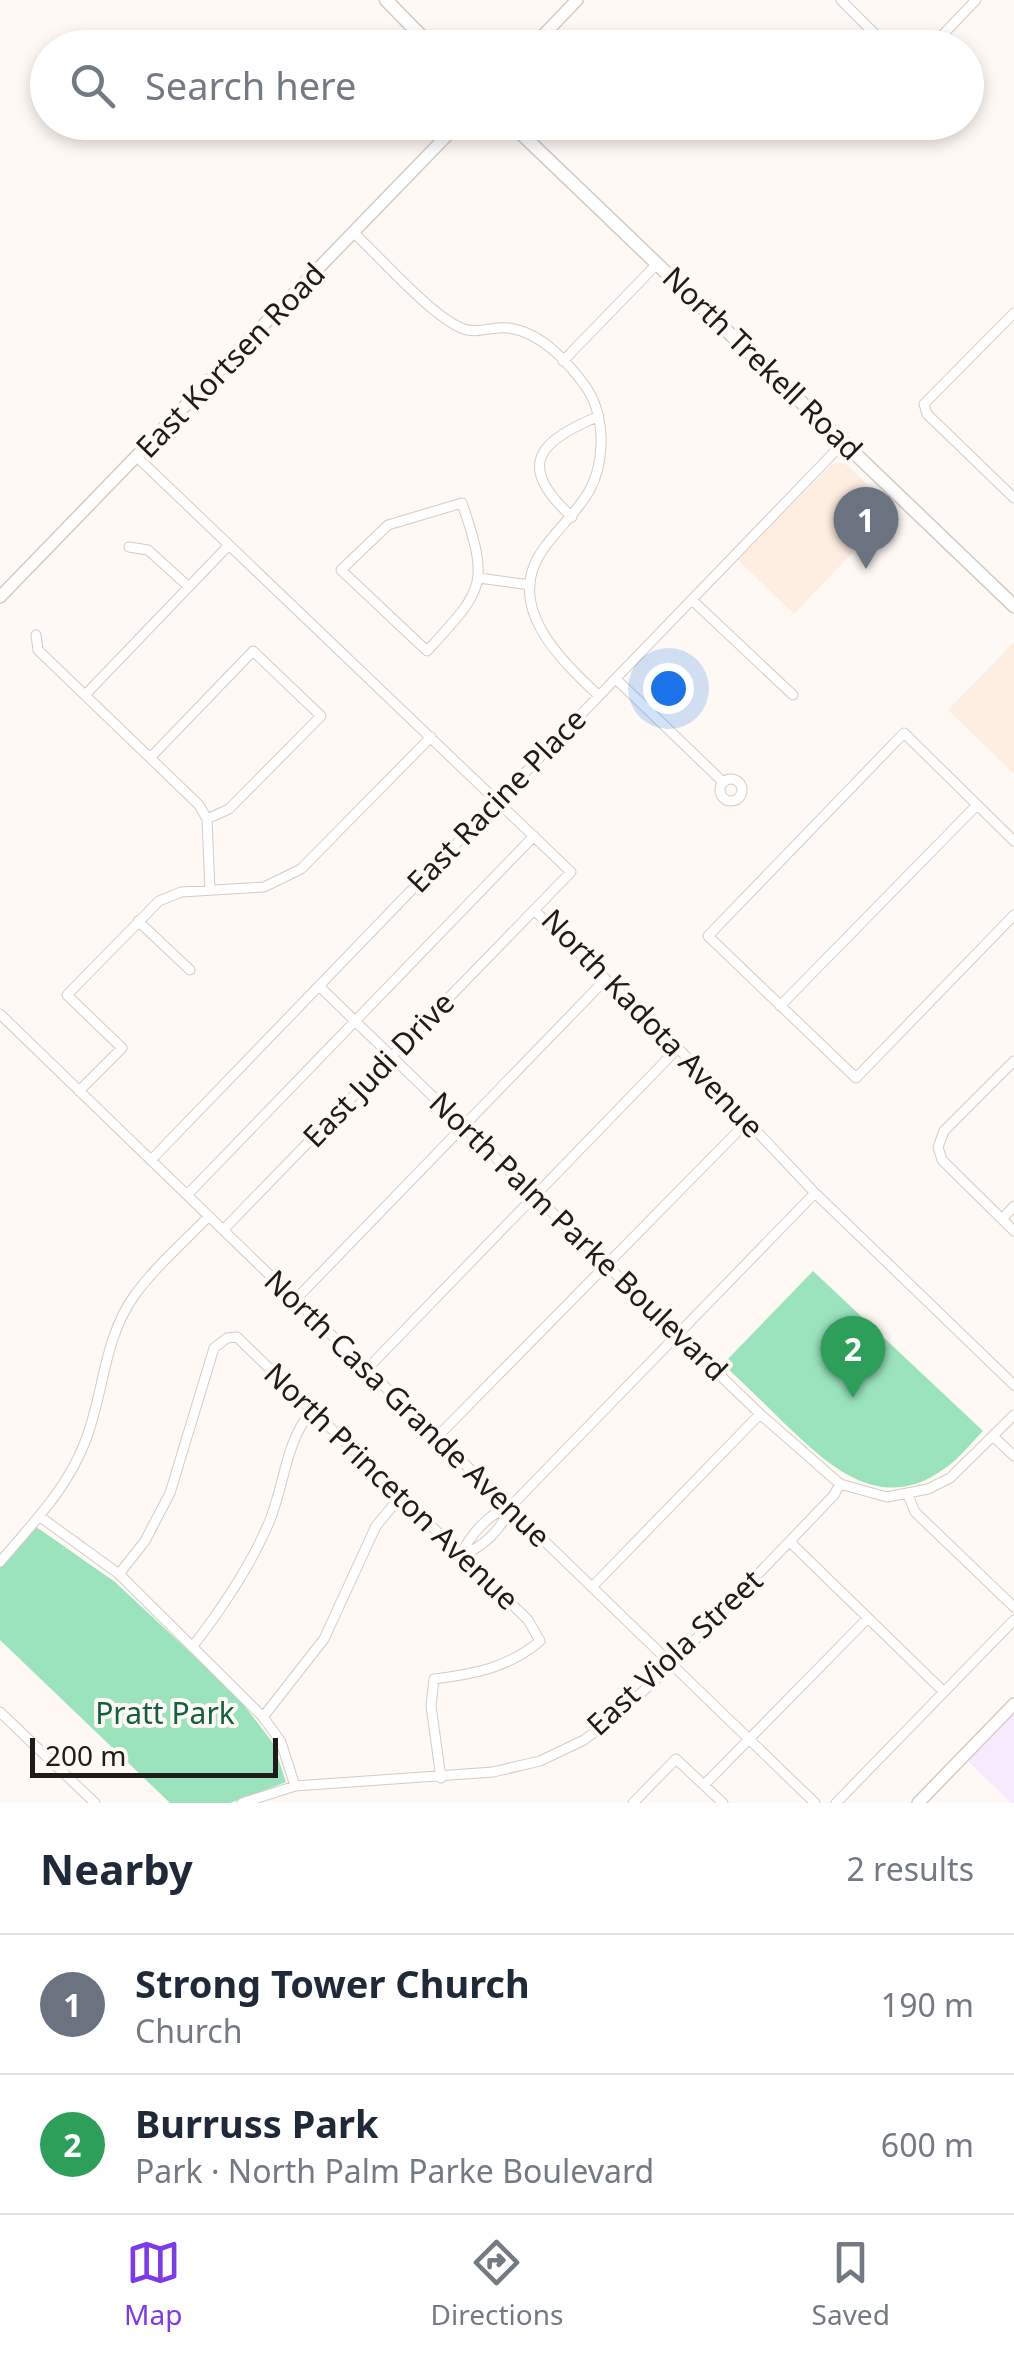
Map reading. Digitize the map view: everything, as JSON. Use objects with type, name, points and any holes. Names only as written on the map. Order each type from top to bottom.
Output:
[{"type":"main road","points":[[386,0],[415,30]]},
{"type":"main road","name":"North Trekell Road","points":[[528,140],[1014,606]]},
{"type":"street","points":[[548,30],[577,0]]},
{"type":"street","points":[[841,0],[872,30]]},
{"type":"street","points":[[947,30],[976,0]]},
{"type":"street","name":"East Kortsen Road","points":[[0,597],[443,140]]},
{"type":"street","points":[[356,234],[444,318],[466,330],[508,328],[538,338],[588,389],[599,416],[600,467],[590,495],[543,549],[530,586],[536,623],[547,643],[599,696]]},
{"type":"street","points":[[563,360],[657,264]]},
{"type":"street","points":[[1014,313],[924,404],[926,414],[1014,498]]},
{"type":"street","points":[[572,517],[547,488],[540,462],[542,450],[551,439],[599,416]]},
{"type":"street","name":"East Racine Place","points":[[151,1160],[844,442]]},
{"type":"street","name":"North Kadota Avenue","points":[[137,457],[571,872],[536,910],[678,1048],[814,1193],[1014,1385]]},
{"type":"street","points":[[462,503],[477,546],[479,578],[470,605],[427,651],[341,570],[377,532],[462,503]]},
{"type":"street","points":[[85,695],[229,545]]},
{"type":"street","points":[[130,546],[148,550],[188,587]]},
{"type":"street","points":[[479,578],[530,586]]},
{"type":"street","points":[[692,600],[793,695]]},
{"type":"street","points":[[36,635],[38,650],[199,805],[207,819],[210,890]]},
{"type":"street","points":[[150,758],[253,651],[321,716],[229,809],[207,819]]},
{"type":"street","points":[[616,680],[723,782]]},
{"type":"street","points":[[1014,841],[904,733],[708,936],[856,1078],[1014,914]]},
{"type":"street","points":[[80,1090],[122,1048],[67,995],[138,921],[159,902],[181,892],[264,887],[301,869],[431,738]]},
{"type":"street","points":[[780,1006],[977,805]]},
{"type":"street","points":[[187,1195],[534,836]]},
{"type":"street","name":"East Judi Drive","points":[[223,1230],[536,910]]},
{"type":"street","points":[[138,921],[190,970]]},
{"type":"street","points":[[295,1300],[605,980]]},
{"type":"street","name":"North Palm Parke Boulevard","points":[[319,986],[760,1414],[840,1484]]},
{"type":"street","name":"North Casa Grande Avenue","points":[[0,1014],[815,1803]]},
{"type":"street","points":[[366,1370],[678,1048]]},
{"type":"street","points":[[1014,1061],[944,1132],[938,1148],[942,1160],[1014,1231]]},
{"type":"street","points":[[436,1438],[746,1123]]},
{"type":"street","points":[[462,1554],[466,1544],[500,1510],[509,1508],[814,1193]]},
{"type":"street","points":[[1002,1219],[1014,1206]]},
{"type":"street","points":[[0,1562],[68,1480],[86,1439],[119,1322],[135,1295],[209,1216]]},
{"type":"street","name":"North Princeton Avenue","points":[[119,1574],[145,1540],[170,1493],[214,1348],[227,1338],[237,1337],[528,1620],[540,1641],[518,1660],[476,1674],[434,1679],[431,1706],[440,1778]]},
{"type":"street","points":[[193,1646],[226,1603],[270,1519],[296,1431],[311,1411]]},
{"type":"street","points":[[592,1588],[760,1414]]},
{"type":"street","points":[[840,1484],[887,1497],[908,1495],[950,1478],[1014,1415]]},
{"type":"street","points":[[994,1437],[1014,1456]]},
{"type":"street","name":"East Viola Street","points":[[242,1803],[296,1786],[493,1772],[540,1761],[584,1740],[623,1710],[670,1665],[790,1542],[840,1484]]},
{"type":"street","points":[[908,1495],[914,1512],[1014,1607]]},
{"type":"street","points":[[263,1717],[324,1639],[376,1526],[401,1496]]},
{"type":"street","points":[[39,1516],[119,1574],[263,1717],[282,1742],[296,1786]]},
{"type":"street","points":[[790,1542],[944,1692]]},
{"type":"street","points":[[704,1785],[867,1618]]},
{"type":"street","points":[[836,1803],[1014,1620]]},
{"type":"street","points":[[918,1803],[1014,1704]]},
{"type":"street","points":[[0,1712],[95,1803]]},
{"type":"street","points":[[633,1803],[676,1759],[723,1803]]},
{"type":"shaded area","points":[[838,462],[846,464],[893,510],[794,614],[738,560]]},
{"type":"shaded area","points":[[1014,642],[1014,774],[948,710]]},
{"type":"shaded area","points":[[1014,1714],[1014,1803],[1011,1803],[968,1761]]},
{"type":"green space","points":[[813,1271],[983,1431],[944,1469],[921,1482],[898,1487],[877,1486],[857,1479],[819,1455],[723,1364]]},
{"type":"green space","name":"Pratt Park","points":[[35,1526],[115,1582],[237,1696],[273,1743],[286,1782],[230,1803],[170,1803],[0,1640],[0,1562]]},
{"type":"place","name":"Strong Tower Church","points":[[866,569]]},
{"type":"place","name":"Burruss Park","points":[[853,1398]]}]
